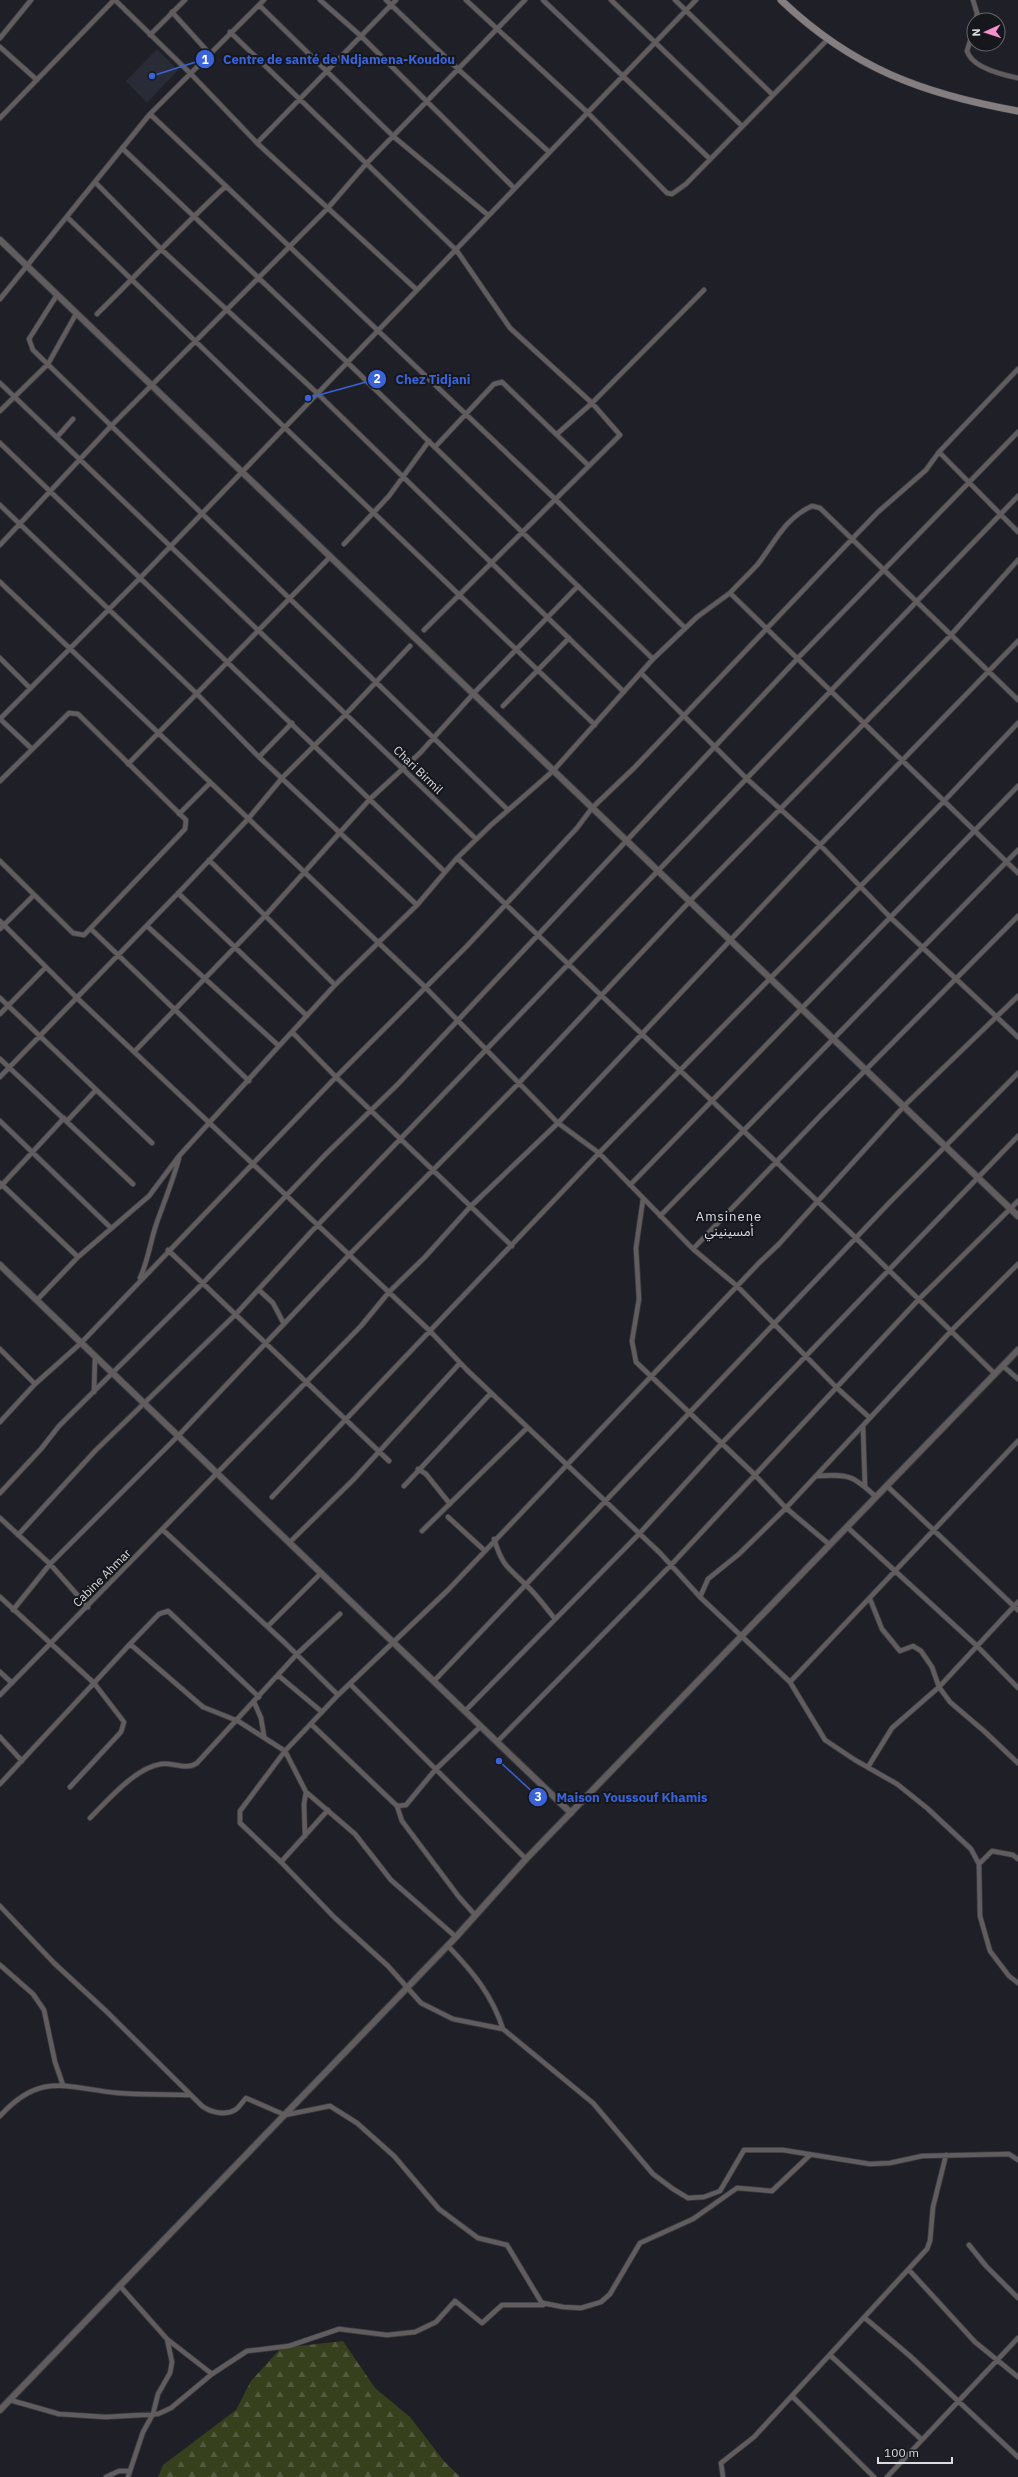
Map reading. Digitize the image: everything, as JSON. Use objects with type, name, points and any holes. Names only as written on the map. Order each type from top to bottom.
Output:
[{"type":"main road","points":[[782,0],[828,39],[869,65],[920,88],[957,99],[1018,111]]},
{"type":"street","points":[[0,38],[31,0]]},
{"type":"street","points":[[0,118],[114,0],[190,74],[257,143],[416,290]]},
{"type":"street","points":[[150,35],[184,0]]},
{"type":"street","points":[[0,299],[28,267],[150,114],[230,32],[264,0]]},
{"type":"street","points":[[320,0],[360,36],[514,188]]},
{"type":"street","points":[[386,0],[459,70],[549,152]]},
{"type":"street","points":[[257,143],[396,0]]},
{"type":"street","points":[[466,0],[587,112],[667,193],[676,192],[828,39]]},
{"type":"street","points":[[0,545],[50,490],[81,461],[112,426],[196,341],[228,311],[290,245],[327,209],[366,164],[459,70],[496,29],[525,0]]},
{"type":"street","points":[[543,0],[710,159]]},
{"type":"street","points":[[611,0],[741,125]]},
{"type":"street","points":[[675,0],[773,95]]},
{"type":"street","points":[[32,749],[0,719],[141,577],[200,513],[456,250],[622,74],[696,0]]},
{"type":"street","points":[[973,0],[977,12]]},
{"type":"street","points":[[259,5],[394,137],[488,215]]},
{"type":"street","points":[[172,12],[210,53]]},
{"type":"street","points":[[230,32],[456,250],[510,328],[592,403],[620,434],[589,466],[520,531],[459,596],[424,630]]},
{"type":"street","points":[[0,47],[37,80]]},
{"type":"street","points":[[968,52],[971,59],[990,70],[1018,78]]},
{"type":"street","points":[[150,114],[290,245],[554,498],[686,628]]},
{"type":"street","points":[[122,148],[258,280],[347,362],[653,659]]},
{"type":"street","points":[[95,182],[162,250],[317,393],[624,692]]},
{"type":"street","points":[[97,314],[162,250],[192,216],[226,186]]},
{"type":"street","points":[[67,217],[285,426],[372,514],[595,726]]},
{"type":"street","points":[[0,240],[474,693],[688,902],[771,977],[905,1105],[1018,1216]]},
{"type":"street","points":[[558,434],[592,403],[704,290]]},
{"type":"street","points":[[57,295],[29,340],[33,350],[508,810]]},
{"type":"street","points":[[0,411],[15,398],[48,364],[76,314]]},
{"type":"street","points":[[0,1422],[35,1384],[81,1343],[168,1250],[200,1220],[336,1077],[506,904],[577,828],[592,808],[767,626],[878,512],[926,470],[939,452],[1018,368]]},
{"type":"street","points":[[435,447],[494,384],[502,382],[558,434],[589,466]]},
{"type":"street","name":"Chari Birmil","points":[[0,383],[171,545],[476,839]]},
{"type":"street","points":[[57,437],[72,419]]},
{"type":"street","points":[[0,1493],[59,1426],[114,1374],[371,1110],[798,658],[1018,432]]},
{"type":"street","points":[[344,544],[372,514],[429,441]]},
{"type":"street","points":[[0,442],[228,661],[258,693],[292,723],[445,872]]},
{"type":"street","points":[[939,452],[1018,532]]},
{"type":"street","points":[[18,1535],[95,1451],[236,1314],[657,871],[1018,496]]},
{"type":"street","points":[[0,505],[197,694],[259,757],[283,777],[417,905]]},
{"type":"street","points":[[37,1300],[78,1257],[149,1196],[179,1156],[249,1081],[279,1046],[293,1033],[335,985],[417,905],[457,858],[476,839],[553,770],[595,726],[653,659],[686,628],[730,593],[758,564],[784,525],[803,510],[812,506],[820,508],[950,636],[1018,700]]},
{"type":"street","points":[[128,764],[197,694],[288,597],[331,556]]},
{"type":"street","points":[[13,1610],[50,1564],[178,1436],[349,1255],[519,1083],[602,996],[688,902],[862,723],[950,636],[1018,560]]},
{"type":"street","points":[[0,582],[70,648],[157,734],[425,987],[558,1123],[598,1153],[693,1249],[737,1286],[837,1388],[870,1418]]},
{"type":"street","points":[[135,1051],[265,916],[370,799],[435,738],[474,693],[578,586]]},
{"type":"street","points":[[730,593],[750,614],[767,626],[902,762],[946,800],[1018,873]]},
{"type":"street","points":[[503,706],[569,638]]},
{"type":"street","name":"Cabine Ahmar","points":[[0,1695],[52,1644],[217,1473],[362,1326],[389,1292],[425,1257],[470,1207],[558,1123],[729,940],[1018,641]]},
{"type":"street","points":[[0,1077],[40,1038],[147,926],[248,819],[283,777],[346,714],[410,646]]},
{"type":"street","points":[[0,658],[30,688]]},
{"type":"street","points":[[641,673],[682,716],[747,779],[781,808],[820,845],[856,881],[859,887],[955,980],[1018,1037]]},
{"type":"street","points":[[0,781],[69,713],[74,713],[78,714],[186,820],[185,829],[91,929],[84,934],[73,933],[0,861]]},
{"type":"street","points":[[272,1497],[512,1246],[598,1153],[946,800],[1018,722]]},
{"type":"street","points":[[259,757],[292,723]]},
{"type":"street","points":[[179,814],[210,784]]},
{"type":"street","points":[[630,1185],[1018,786]]},
{"type":"street","points":[[660,1216],[833,1037],[924,949],[1018,850]]},
{"type":"street","points":[[457,858],[744,1130],[952,1330],[995,1374]]},
{"type":"street","points":[[209,860],[335,985]]},
{"type":"street","points":[[178,893],[307,1016]]},
{"type":"street","points":[[34,895],[1,925],[430,1331],[467,1370]]},
{"type":"street","points":[[693,1249],[866,1069],[1018,916]]},
{"type":"street","points":[[147,926],[279,1046]]},
{"type":"street","points":[[91,929],[173,1011],[249,1081]]},
{"type":"street","points":[[0,1014],[46,967]]},
{"type":"street","points":[[1018,996],[905,1105],[779,1244],[494,1539],[448,1590],[338,1695],[285,1751],[239,1816],[240,1823],[281,1862],[335,1918],[408,1987],[421,2002],[440,2014],[454,2019],[503,2029],[593,2103],[653,2174],[688,2198],[704,2197],[720,2191],[744,2150],[783,2150],[870,2164],[890,2163],[922,2156],[946,2155],[1009,2154],[1018,2160]]},
{"type":"street","points":[[0,998],[95,1091],[152,1143]]},
{"type":"street","points":[[293,1033],[336,1077],[512,1246]]},
{"type":"street","points":[[0,1059],[133,1184]]},
{"type":"street","points":[[434,1681],[606,1503],[856,1238],[1018,1073]]},
{"type":"street","points":[[78,1257],[1,1185],[95,1091]]},
{"type":"street","points":[[0,1121],[34,1152],[111,1228]]},
{"type":"street","points":[[465,1711],[639,1534],[722,1443],[1018,1136]]},
{"type":"street","points":[[137,1284],[144,1269],[156,1227],[174,1178],[179,1156]]},
{"type":"street","points":[[643,1199],[636,1248],[639,1299],[632,1341],[636,1362],[754,1474],[786,1508],[830,1545]]},
{"type":"street","points":[[497,1742],[671,1565],[754,1474],[837,1388],[919,1299],[1018,1201]]},
{"type":"street","points":[[168,1250],[267,1342],[306,1383],[347,1419],[389,1461]]},
{"type":"street","points":[[700,1597],[708,1579],[739,1554],[786,1508],[952,1330],[1018,1264]]},
{"type":"street","points":[[0,1265],[571,1813]]},
{"type":"street","points":[[258,1290],[273,1303],[284,1324]]},
{"type":"street","points":[[430,1331],[491,1394],[639,1534],[671,1565],[700,1597],[790,1682],[825,1740],[897,1784],[927,1808],[970,1849],[979,1864],[980,1916],[990,1951],[1009,1976],[1018,1983]]},
{"type":"street","points":[[0,1350],[35,1384]]},
{"type":"street","points":[[0,2410],[448,1946],[526,1859],[1018,1350]]},
{"type":"street","points":[[94,1392],[95,1357]]},
{"type":"street","points":[[289,1543],[380,1451],[460,1363]]},
{"type":"street","points":[[1003,1366],[1018,1379]]},
{"type":"street","points":[[404,1486],[418,1468],[491,1394]]},
{"type":"street","points":[[862,1427],[865,1487]]},
{"type":"street","points":[[422,1531],[527,1428]]},
{"type":"street","points":[[790,1682],[1018,1441]]},
{"type":"street","points":[[418,1468],[426,1474],[450,1504]]},
{"type":"street","points":[[817,1476],[842,1474],[865,1487],[876,1497]]},
{"type":"street","points":[[887,1486],[933,1532],[1018,1610]]},
{"type":"street","points":[[448,1517],[484,1550]]},
{"type":"street","points":[[0,1518],[50,1564],[88,1606]]},
{"type":"street","points":[[847,1527],[976,1645],[1018,1688]]},
{"type":"street","points":[[163,1530],[268,1626],[338,1695]]},
{"type":"street","points":[[494,1539],[498,1553],[509,1571],[526,1585],[555,1619]]},
{"type":"street","points":[[268,1626],[321,1573]]},
{"type":"street","points":[[0,1597],[94,1683],[124,1722],[121,1732],[70,1787]]},
{"type":"street","points":[[870,1598],[882,1629],[900,1651],[913,1646],[921,1651],[932,1667],[939,1687],[950,1702],[1018,1763]]},
{"type":"street","points":[[868,1767],[892,1728],[939,1687],[976,1645],[1018,1602]]},
{"type":"street","points":[[0,1784],[159,1614],[168,1611],[259,1697]]},
{"type":"street","points":[[90,1818],[115,1792],[137,1775],[162,1764],[183,1766],[194,1765],[238,1721],[297,1654],[340,1614]]},
{"type":"street","points":[[130,1644],[203,1707],[238,1721],[264,1736],[285,1751],[306,1792],[355,1834],[390,1880],[456,1937]]},
{"type":"street","points":[[0,1672],[12,1683]]},
{"type":"street","points":[[279,1676],[322,1712]]},
{"type":"street","points":[[350,1684],[526,1859]]},
{"type":"street","points":[[254,1702],[261,1718],[264,1736]]},
{"type":"street","points":[[311,1724],[397,1806],[402,1821],[459,1897],[475,1915]]},
{"type":"street","points":[[397,1806],[406,1805],[435,1770],[481,1726]]},
{"type":"street","points":[[0,1737],[22,1761]]},
{"type":"street","points":[[305,1836],[304,1804],[306,1792]]},
{"type":"street","points":[[281,1862],[328,1810]]},
{"type":"street","points":[[1013,1855],[1018,1850]]},
{"type":"street","points":[[979,1864],[992,1851],[1013,1855],[1018,1859]]},
{"type":"street","points":[[0,1906],[54,1963],[106,2011],[189,2095],[208,2111],[219,2113],[236,2110],[246,2098],[285,2115],[330,2106],[357,2123],[394,2156],[439,2209],[478,2238],[508,2245],[544,2305]]},
{"type":"street","points":[[448,1946],[480,1981],[497,2010],[503,2029]]},
{"type":"street","points":[[0,1966],[33,1994],[44,2010],[55,2062],[64,2085]]},
{"type":"street","points":[[0,2116],[16,2099],[39,2088],[64,2085],[134,2094],[189,2095]]},
{"type":"street","points":[[10,2400],[60,2414],[106,2416],[153,2414],[171,2408],[212,2374],[247,2351],[294,2345],[335,2330],[346,2329],[387,2335],[414,2332],[436,2322],[455,2301],[482,2323],[502,2305],[544,2305],[581,2308],[601,2302],[610,2294],[640,2243],[692,2219],[737,2188],[772,2191],[810,2155]]},
{"type":"street","points":[[723,2477],[721,2463],[754,2437],[910,2270],[927,2249],[930,2241],[933,2207],[946,2155]]},
{"type":"street","points":[[970,2245],[986,2266],[1018,2298]]},
{"type":"street","points":[[910,2270],[975,2342],[1018,2377]]},
{"type":"street","points":[[120,2286],[167,2339],[212,2374]]},
{"type":"street","points":[[865,2318],[910,2356],[1018,2457]]},
{"type":"street","points":[[887,2477],[958,2402],[996,2359],[1018,2338]]},
{"type":"street","points":[[128,2477],[144,2432],[153,2414],[158,2394],[172,2370],[167,2339]]},
{"type":"street","points":[[830,2355],[922,2440]]},
{"type":"street","points":[[792,2396],[874,2477]]},
{"type":"street","points":[[106,2477],[119,2471],[129,2471]]},
{"type":"shaded area","points":[[157,49],[178,70],[147,103],[126,81]]},
{"type":"green space","points":[[343,2341],[375,2388],[410,2417],[444,2461],[460,2477],[158,2477],[163,2465],[236,2410],[251,2381],[281,2348]]},
{"type":"place","name":"Centre de santé de Ndjamena-Koudou","points":[[152,76]]},
{"type":"place","name":"Chez Tidjani","points":[[308,398]]},
{"type":"place","name":"Maison Youssouf Khamis","points":[[499,1761]]},
{"type":"district","name":"Amsinene أمسينيني","points":[[729,1224]]}]
